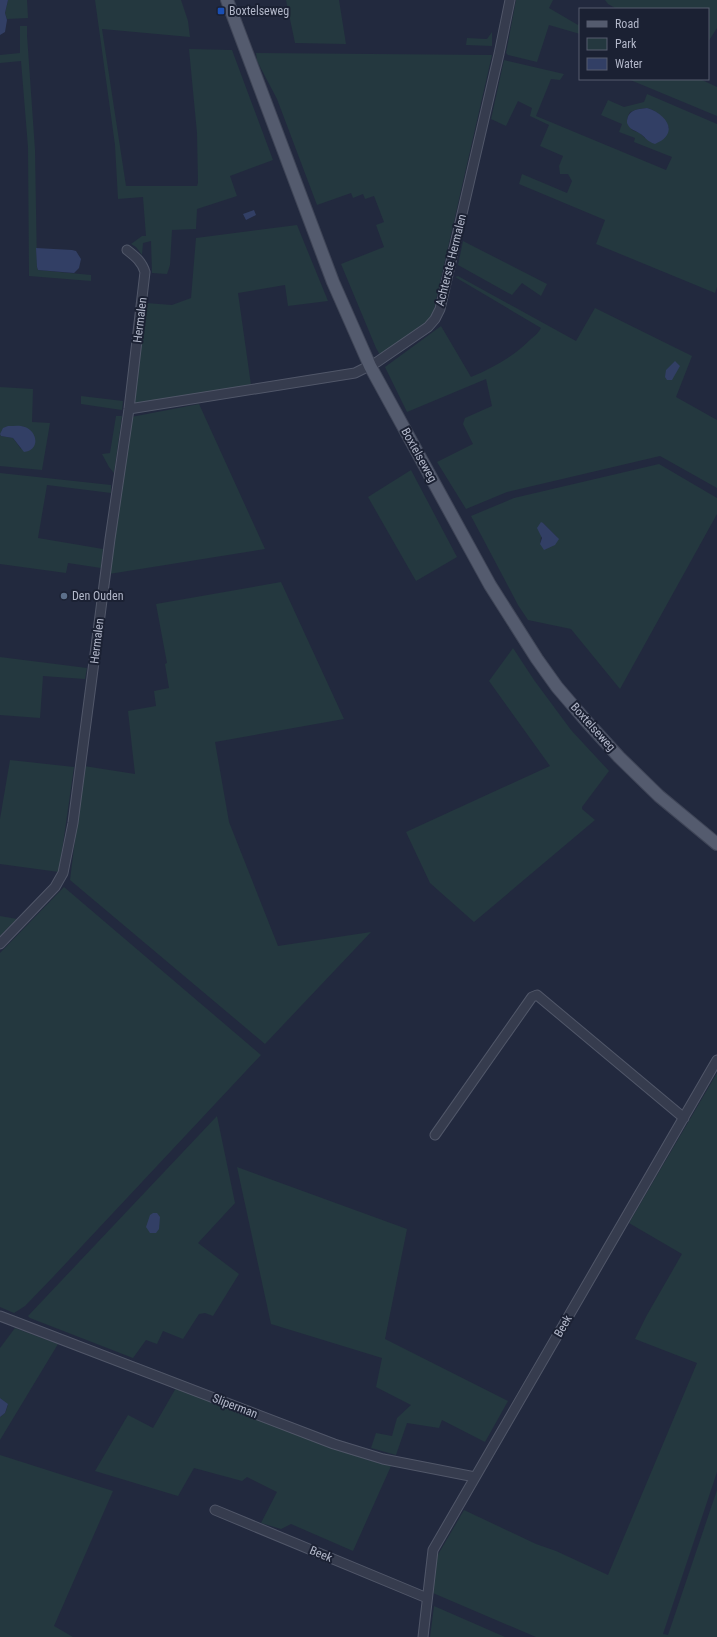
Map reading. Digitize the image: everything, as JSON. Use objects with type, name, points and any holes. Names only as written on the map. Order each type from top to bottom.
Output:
[{"type":"main road","name":"Boxtelseweg","points":[[227,0],[334,282],[370,366],[490,585],[511,620],[557,687],[586,722],[659,796],[717,844]]},
{"type":"street","name":"Achterste Hermalen","points":[[129,409],[355,373],[370,366],[428,327],[435,319],[440,309],[499,54],[510,0]]},
{"type":"street","name":"Hermalen","points":[[0,944],[55,887],[63,872],[73,823],[110,539],[129,409],[145,272],[143,265],[138,258],[127,250]]},
{"type":"street","points":[[435,1135],[532,996],[537,995],[684,1118]]},
{"type":"street","name":"Beek","points":[[423,1637],[433,1550],[717,1060]]},
{"type":"street","name":"Sliperman","points":[[0,1316],[334,1444],[383,1459],[475,1477]]},
{"type":"street","name":"Beek","points":[[216,1510],[427,1598]]},
{"type":"green space","points":[[8,0],[27,0],[28,18],[7,19],[5,13]]},
{"type":"green space","points":[[95,0],[181,0],[188,21],[190,37],[102,29],[126,186],[197,186],[197,133],[189,49],[232,50],[273,160],[230,176],[237,196],[197,209],[196,229],[172,230],[170,265],[167,274],[152,273],[151,241],[143,243],[142,255],[136,247],[131,244],[142,236],[146,236],[143,197],[118,199],[115,145]]},
{"type":"green space","points":[[286,0],[339,0],[346,44],[295,43]]},
{"type":"green space","points":[[516,0],[553,0],[549,8],[578,25],[579,23],[579,34],[549,25],[537,62],[508,55],[506,53]]},
{"type":"green space","points":[[605,0],[717,0],[717,28],[709,40],[709,8],[615,8],[608,4]]},
{"type":"green space","points":[[20,26],[27,26],[35,150],[37,267],[38,270],[91,275],[91,281],[29,276],[28,147],[21,61],[0,63],[0,55],[20,53]]},
{"type":"green space","points":[[492,32],[492,46],[466,45],[467,38],[487,39]]},
{"type":"green space","points":[[256,53],[492,55],[433,316],[430,321],[380,355],[341,264],[384,247],[376,225],[384,222],[374,196],[365,199],[363,194],[353,198],[351,193],[317,205],[277,99],[257,61]]},
{"type":"green space","points":[[504,60],[564,74],[560,80],[551,79],[536,116],[666,170],[672,157],[634,142],[635,138],[619,132],[622,124],[601,115],[608,100],[624,107],[644,102],[647,94],[717,124],[717,287],[715,293],[596,244],[605,220],[519,184],[522,174],[567,193],[572,181],[568,174],[560,174],[559,166],[563,156],[540,146],[549,125],[530,116],[532,108],[518,101],[506,126],[491,119]],"holes":[[[647,108],[660,115],[669,128],[645,138],[640,133],[632,130],[627,119],[630,112]]]},
{"type":"green space","points":[[630,80],[702,80],[717,87],[717,116]]},
{"type":"green space","points":[[297,225],[328,301],[288,306],[285,285],[238,293],[251,385],[137,404],[134,403],[146,303],[172,305],[191,298],[196,238]]},
{"type":"green space","points":[[463,241],[547,284],[541,296],[522,283],[512,295],[458,265]]},
{"type":"green space","points":[[458,276],[576,341],[595,308],[692,356],[676,397],[717,420],[717,488],[660,456],[507,492],[466,509],[437,462],[473,444],[463,424],[465,418],[492,406],[486,379],[407,412],[385,367],[441,326],[471,377],[510,356],[534,337],[541,328],[455,277]]},
{"type":"green space","points":[[0,387],[33,389],[32,422],[50,423],[42,470],[0,466],[0,434]],"holes":[[[17,426],[25,427],[21,449],[13,438],[1,436],[0,434]]]},
{"type":"green space","points":[[81,396],[123,401],[122,410],[81,404]]},
{"type":"green space","points":[[199,404],[265,549],[109,574],[131,417]]},
{"type":"green space","points":[[116,416],[122,416],[114,473],[102,454],[110,453]]},
{"type":"green space","points":[[659,464],[717,498],[717,514],[620,689],[571,629],[528,620],[518,605],[471,516],[514,498]],"holes":[[[543,523],[557,537],[540,544]]]},
{"type":"green space","points":[[411,470],[457,557],[416,581],[368,497]]},
{"type":"green space","points":[[0,473],[111,485],[111,493],[47,485],[38,538],[103,549],[101,568],[68,563],[66,573],[0,564]]},
{"type":"green space","points":[[281,582],[344,719],[215,742],[229,822],[278,946],[371,932],[265,1044],[70,880],[84,766],[135,774],[128,711],[156,706],[154,691],[169,688],[165,664],[167,663],[156,604]]},
{"type":"green space","points":[[513,648],[534,680],[571,730],[609,771],[582,807],[582,809],[595,820],[474,922],[430,883],[406,832],[550,766],[489,681]]},
{"type":"green space","points":[[0,657],[87,668],[85,679],[43,676],[40,718],[0,715]]},
{"type":"green space","points":[[10,760],[74,767],[59,872],[0,864],[0,819]]},
{"type":"green space","points":[[64,887],[261,1055],[53,1277],[25,1306],[14,1313],[0,1307],[0,953]]},
{"type":"green space","points":[[0,916],[17,919],[0,936]]},
{"type":"green space","points":[[717,1073],[717,1472],[663,1634],[668,1635],[717,1490],[717,1637],[536,1637],[433,1593],[436,1558],[464,1510],[536,1544],[556,1551],[608,1575],[697,1363],[635,1339],[682,1254],[629,1223]]},
{"type":"green space","points":[[217,1116],[235,1203],[198,1243],[239,1274],[213,1316],[205,1313],[199,1314],[183,1339],[163,1331],[157,1344],[146,1340],[133,1358],[30,1318],[28,1316]]},
{"type":"green space","points":[[237,1167],[407,1229],[385,1339],[508,1401],[485,1442],[442,1420],[439,1428],[407,1423],[396,1455],[371,1448],[376,1433],[392,1436],[397,1418],[411,1405],[376,1387],[382,1358],[271,1324]]},
{"type":"green space","points":[[15,1328],[58,1344],[0,1440],[0,1417],[5,1413],[8,1405],[0,1398],[0,1348]]},
{"type":"green space","points":[[176,1388],[314,1441],[368,1460],[391,1466],[353,1551],[291,1524],[281,1529],[261,1523],[277,1492],[247,1477],[242,1481],[194,1468],[178,1496],[95,1471],[128,1415],[153,1428]]},
{"type":"green space","points":[[0,1455],[113,1491],[54,1626],[73,1637],[0,1637]]},
{"type":"green space","points":[[434,1606],[505,1637],[430,1637]]},
{"type":"water","points":[[0,0],[8,0],[5,13],[7,20],[5,32],[0,35]]},
{"type":"water","points":[[647,108],[660,115],[668,124],[669,130],[667,135],[663,140],[655,144],[631,128],[627,123],[629,115],[633,111]]},
{"type":"water","points":[[254,210],[256,215],[246,220],[243,214]]},
{"type":"water","points":[[36,248],[76,251],[81,259],[79,268],[74,273],[38,270]]},
{"type":"water","points":[[675,361],[680,366],[672,380],[667,380],[665,377],[666,370]]},
{"type":"water","points":[[8,426],[21,426],[29,429],[35,437],[35,445],[33,448],[24,452],[13,438],[1,436],[0,434],[3,428]]},
{"type":"water","points":[[541,522],[559,539],[555,545],[544,550],[540,544],[542,538],[537,528]]},
{"type":"water","points":[[157,1213],[160,1217],[159,1229],[156,1233],[150,1233],[146,1227],[150,1215]]},
{"type":"water","points":[[0,1398],[8,1404],[5,1413],[0,1417]]},
{"type":"place","name":"Boxtelseweg","points":[[221,11]]},
{"type":"place","name":"Den Ouden","points":[[64,596]]}]
